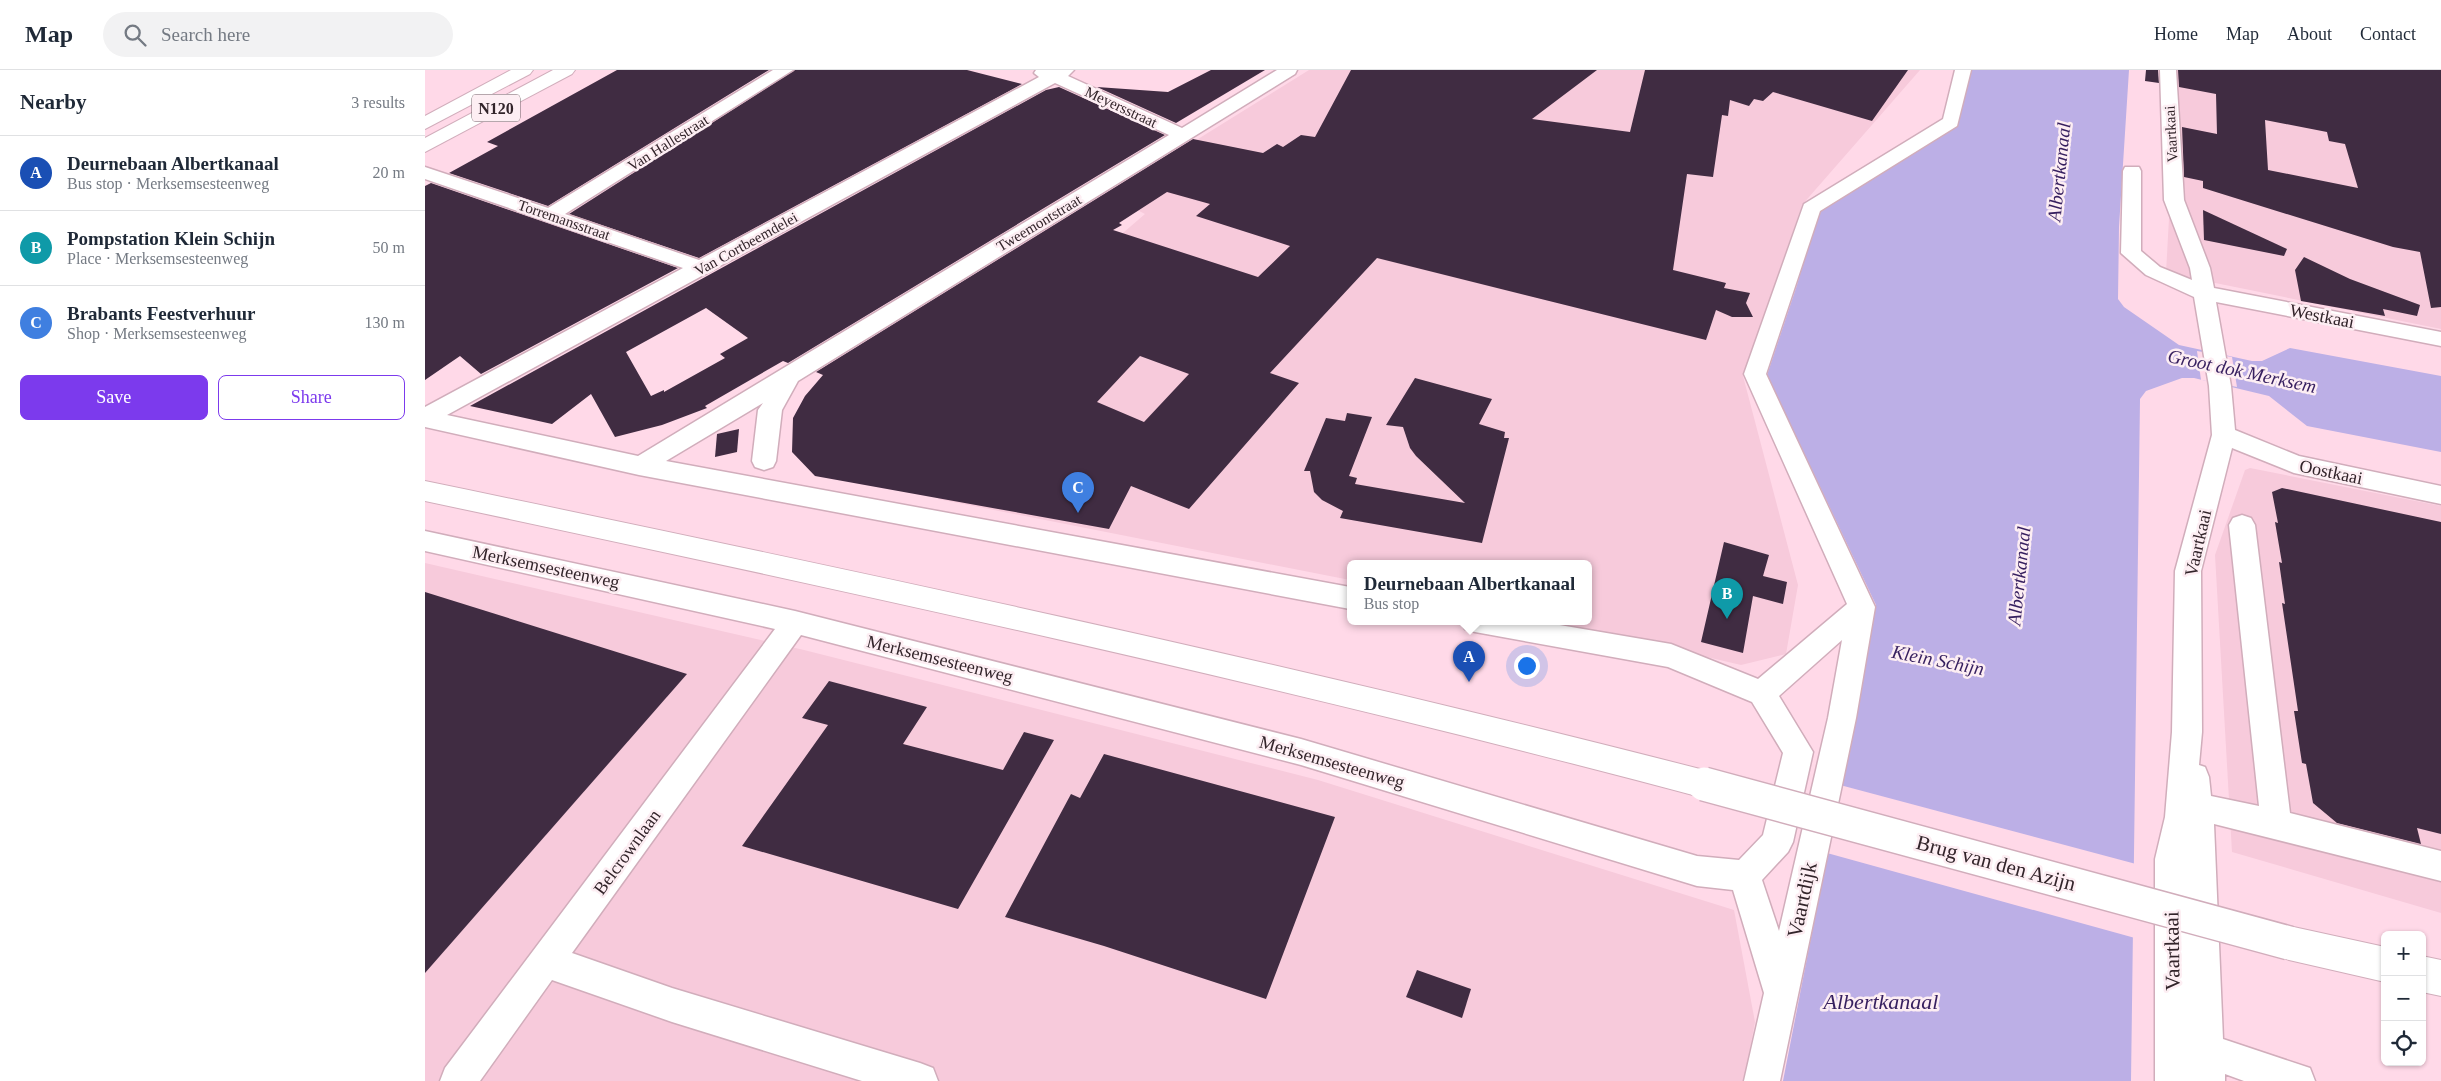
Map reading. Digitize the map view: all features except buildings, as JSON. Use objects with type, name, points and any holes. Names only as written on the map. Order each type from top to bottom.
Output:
[{"type":"main road","name":"N120","points":[[425,123],[524,70]]},
{"type":"main road","name":"N120","points":[[425,146],[566,70]]},
{"type":"main road","name":"Brug van den Azijn","points":[[425,491],[901,591],[1444,716],[1704,784],[2289,943],[2381,964]]},
{"type":"main road","points":[[2426,975],[2441,978]]},
{"type":"street","name":"Van Hallestraat","points":[[551,215],[785,70]]},
{"type":"street","name":"Meyersstraat","points":[[1031,70],[1060,73],[1183,135]]},
{"type":"street","name":"Tweemontstraat","points":[[639,466],[790,376],[1289,70]]},
{"type":"street","points":[[1762,693],[1862,607],[1755,374],[1811,208],[1951,122],[1963,70]]},
{"type":"street","name":"Vaartkaai","points":[[2168,70],[2174,200],[2200,268],[2220,386],[2224,435],[2188,571],[2187,732],[2180,817],[2171,859],[2173,1081]]},
{"type":"street","name":"Van Cortbeemdelei","points":[[425,418],[1060,73]]},
{"type":"street","name":"Westkaai","points":[[2132,171],[2131,253],[2153,271],[2203,293],[2441,339]]},
{"type":"street","name":"Torremansstraat","points":[[425,173],[703,268]]},
{"type":"street","name":"Tweemontstraat","points":[[764,461],[770,410],[790,376]]},
{"type":"street","points":[[425,418],[639,466],[1347,597]]},
{"type":"street","name":"Oostkaai","points":[[2224,435],[2294,464],[2441,495]]},
{"type":"street","points":[[2242,525],[2276,824]]},
{"type":"street","name":"Merksemsesteenweg","points":[[425,541],[795,622],[1301,752],[1697,871],[1745,876]]},
{"type":"street","name":"Vaartdijk","points":[[1762,1081],[1842,718],[1862,607]]},
{"type":"street","name":"Belcrownlaan","points":[[458,1081],[795,622]]},
{"type":"street","points":[[1497,625],[1671,656],[1762,693],[1798,752],[1777,842],[1745,876],[1781,992]]},
{"type":"street","name":"Vaartkaai","points":[[2187,732],[2198,807],[2207,1066]]},
{"type":"street","points":[[2198,807],[2276,824],[2441,866]]},
{"type":"street","points":[[546,961],[672,1004],[920,1081]]},
{"type":"street","points":[[2173,1040],[2207,1066],[2297,1081]]},
{"type":"shaded area","points":[[1309,70],[1920,70],[1802,205],[1743,376],[1798,585],[1786,654],[1741,665],[1570,625],[1592,625],[1592,560],[1347,560],[1347,579],[938,499],[1095,257],[1145,214],[1108,195]]},
{"type":"shaded area","points":[[2172,70],[2441,70],[2441,329],[2166,273],[2170,200]]},
{"type":"shaded area","points":[[2250,468],[2441,506],[2441,913],[2232,852],[2215,555],[2245,470]]},
{"type":"shaded area","points":[[425,563],[804,650],[1318,780],[1734,910],[1755,1022],[1744,1081],[425,1081]]},
{"type":"water","points":[[1970,70],[2129,70],[2119,227],[2118,299],[2124,307],[2179,345],[2252,361],[2262,361],[2290,348],[2441,376],[2441,452],[2307,426],[2269,396],[2194,378],[2182,378],[2146,391],[2140,399],[2131,1081],[1783,1081],[1876,605],[1767,375],[1797,285],[1818,210],[1958,124]]},
{"type":"pier","points":[[2197,351],[2232,357],[2237,387],[2201,380]]},
{"type":"pier","points":[[1840,785],[2136,864],[2135,938],[1827,853]]},
{"type":"place","name":"Brabants Feestverhuur","points":[[1078,513]]},
{"type":"place","name":"Pompstation Klein Schijn","points":[[1727,619]]},
{"type":"place","name":"Deurnebaan Albertkanaal","points":[[1469,682]]},
{"type":"water label","name":"Albertkanaal","points":[[2059,172]]},
{"type":"water label","name":"Groot dok Merksem","points":[[2242,371]]},
{"type":"water label","name":"Albertkanaal","points":[[2019,576]]},
{"type":"water label","name":"Klein Schijn","points":[[1938,660]]},
{"type":"water label","name":"Albertkanaal","points":[[1881,1001]]}]
